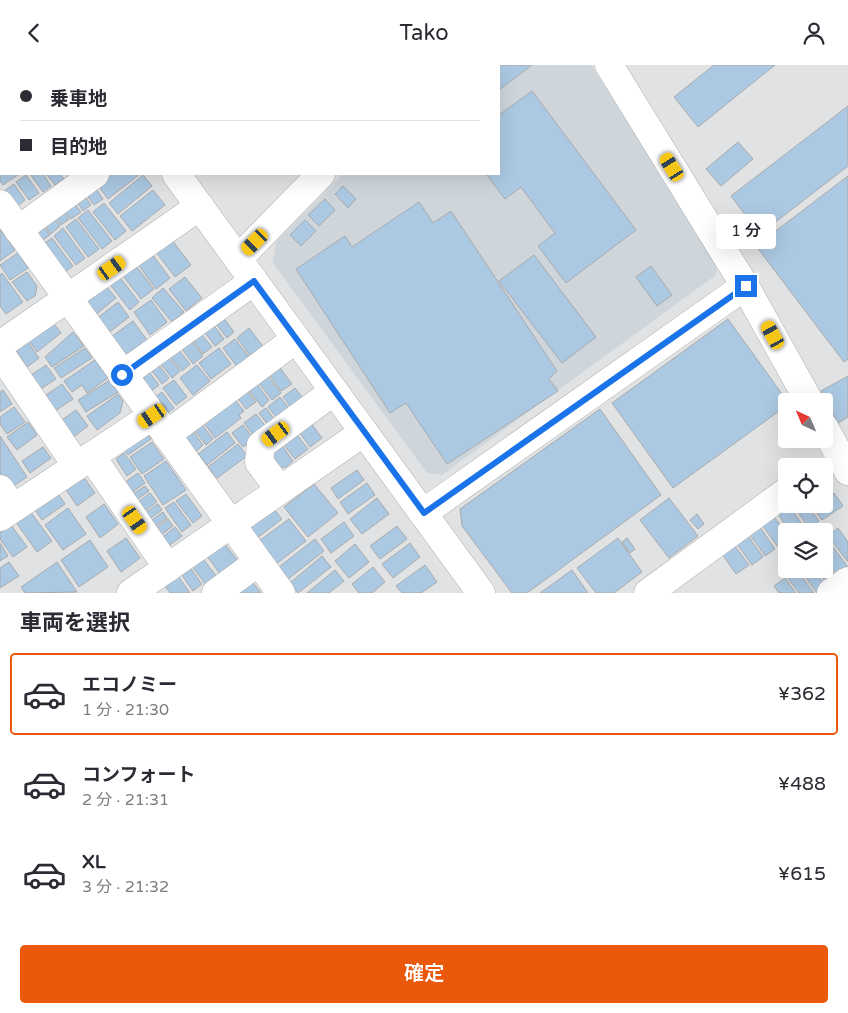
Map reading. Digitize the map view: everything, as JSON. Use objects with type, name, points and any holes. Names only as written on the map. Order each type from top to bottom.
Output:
[{"type":"street","points":[[609,65],[746,286],[805,393]]},
{"type":"street","points":[[18,230],[94,175]]},
{"type":"street","points":[[177,175],[481,593]]},
{"type":"street","points":[[238,259],[320,175]]},
{"type":"street","points":[[0,204],[281,593]]},
{"type":"street","points":[[0,345],[200,206]]},
{"type":"street","points":[[122,375],[254,281]]},
{"type":"street","points":[[424,513],[746,286]]},
{"type":"street","points":[[4,505],[84,461],[159,425],[296,339]]},
{"type":"street","points":[[0,353],[168,568]]},
{"type":"street","points":[[280,490],[259,462],[261,445],[334,391]]},
{"type":"street","points":[[131,593],[364,432]]},
{"type":"street","points":[[831,448],[836,464]]},
{"type":"street","points":[[648,593],[778,498]]},
{"type":"street","points":[[216,593],[258,563]]},
{"type":"street","points":[[831,593],[848,581]]},
{"type":"shaded area","points":[[500,65],[591,65],[717,262],[716,275],[442,475],[427,473],[273,263],[276,242],[342,175],[500,175]]},
{"type":"building","points":[[500,65],[532,65],[500,89]]},
{"type":"building","points":[[714,65],[775,65],[698,127],[674,97]]},
{"type":"building","points":[[532,91],[636,230],[566,283],[538,246],[555,233],[521,187],[505,199],[487,175],[500,175],[500,114]]},
{"type":"building","points":[[848,106],[848,166],[760,234],[731,196]]},
{"type":"building","points":[[738,142],[753,159],[721,186],[706,169]]},
{"type":"building","points":[[0,175],[18,175],[3,185],[0,181]]},
{"type":"building","points":[[26,175],[39,193],[29,200],[16,182]]},
{"type":"building","points":[[31,175],[44,175],[51,186],[43,192]]},
{"type":"building","points":[[47,175],[61,175],[64,179],[55,185]]},
{"type":"building","points":[[104,175],[139,175],[108,199],[95,182]]},
{"type":"building","points":[[143,175],[152,186],[118,214],[109,203]]},
{"type":"building","points":[[848,176],[848,359],[844,362],[756,246]]},
{"type":"building","points":[[92,183],[103,199],[94,205],[83,190]]},
{"type":"building","points":[[14,184],[25,200],[15,208],[3,192]]},
{"type":"building","points":[[343,186],[356,199],[348,208],[335,194]]},
{"type":"building","points":[[153,190],[165,205],[132,231],[120,216]]},
{"type":"building","points":[[82,192],[91,205],[83,211],[74,197]]},
{"type":"building","points":[[71,199],[81,212],[71,219],[61,206]]},
{"type":"building","points":[[325,199],[335,210],[319,226],[308,215]]},
{"type":"building","points":[[419,202],[433,223],[451,211],[557,371],[549,379],[558,391],[447,464],[406,403],[390,413],[296,269],[345,236],[352,247]]},
{"type":"building","points":[[104,203],[126,231],[115,240],[93,212]]},
{"type":"building","points":[[60,207],[69,219],[61,225],[52,213]]},
{"type":"building","points":[[88,210],[112,241],[102,249],[78,218]]},
{"type":"building","points":[[50,214],[60,226],[51,234],[41,221]]},
{"type":"building","points":[[76,219],[99,249],[88,257],[66,227]]},
{"type":"building","points":[[305,220],[316,231],[301,246],[290,235]]},
{"type":"building","points":[[39,221],[50,235],[40,242],[30,228]]},
{"type":"building","points":[[63,228],[85,258],[76,265],[54,236]]},
{"type":"building","points":[[0,231],[15,250],[0,261]]},
{"type":"building","points":[[52,238],[73,266],[63,274],[42,245]]},
{"type":"building","points":[[172,240],[191,265],[175,277],[156,252]]},
{"type":"building","points":[[149,250],[170,278],[156,289],[135,260]]},
{"type":"building","points":[[18,253],[28,268],[10,280],[0,265]]},
{"type":"building","points":[[534,255],[596,337],[562,363],[499,281]]},
{"type":"building","points":[[133,262],[154,289],[141,299],[120,272]]},
{"type":"building","points":[[651,266],[672,295],[657,306],[636,277]]},
{"type":"building","points":[[27,272],[37,286],[35,296],[27,301],[12,282]]},
{"type":"building","points":[[2,273],[23,302],[6,314],[0,306],[0,275]]},
{"type":"building","points":[[118,275],[139,302],[130,310],[108,282]]},
{"type":"building","points":[[185,277],[202,298],[186,311],[169,289]]},
{"type":"building","points":[[105,285],[116,298],[93,317],[86,308],[87,299]]},
{"type":"building","points":[[163,288],[184,312],[172,322],[152,298]]},
{"type":"building","points":[[151,300],[167,322],[150,335],[134,312]]},
{"type":"building","points":[[118,302],[129,317],[107,334],[96,319]]},
{"type":"building","points":[[220,313],[234,332],[227,338],[212,319]]},
{"type":"building","points":[[209,319],[224,339],[215,346],[200,326]]},
{"type":"building","points":[[728,319],[781,393],[778,393],[778,412],[673,488],[612,403]]},
{"type":"building","points":[[51,320],[61,333],[37,352],[27,338]]},
{"type":"building","points":[[133,321],[147,340],[125,355],[111,337]]},
{"type":"building","points":[[249,328],[265,349],[252,358],[237,338]]},
{"type":"building","points":[[197,329],[212,347],[203,354],[189,335]]},
{"type":"building","points":[[73,332],[84,346],[52,367],[45,357]]},
{"type":"building","points":[[187,335],[203,356],[193,364],[177,342]]},
{"type":"building","points":[[25,338],[39,358],[27,367],[13,346]]},
{"type":"building","points":[[235,339],[250,358],[238,368],[223,348]]},
{"type":"building","points":[[173,343],[190,364],[182,371],[165,350]]},
{"type":"building","points":[[85,348],[92,358],[61,378],[54,368]]},
{"type":"building","points":[[219,348],[231,364],[211,379],[199,363]]},
{"type":"building","points":[[163,350],[180,371],[172,378],[155,357]]},
{"type":"building","points":[[153,358],[169,378],[162,384],[146,363]]},
{"type":"building","points":[[95,360],[108,378],[87,393],[82,385],[72,392],[64,381]]},
{"type":"building","points":[[275,361],[292,384],[281,391],[265,369]]},
{"type":"building","points":[[46,365],[56,379],[33,394],[24,380]]},
{"type":"building","points":[[144,365],[159,385],[147,394],[132,374]]},
{"type":"building","points":[[197,365],[210,381],[193,395],[180,378]]},
{"type":"building","points":[[263,370],[281,393],[272,400],[254,377]]},
{"type":"building","points":[[848,376],[848,417],[838,423],[833,414],[833,393],[822,393],[821,391]]},
{"type":"building","points":[[253,379],[269,400],[262,407],[245,386]]},
{"type":"building","points":[[110,380],[118,392],[86,412],[78,400]]},
{"type":"building","points":[[174,380],[187,397],[176,405],[163,388]]},
{"type":"building","points":[[62,384],[73,399],[49,415],[39,400]]},
{"type":"building","points":[[242,385],[256,402],[246,409],[233,392]]},
{"type":"building","points":[[295,388],[306,402],[294,411],[283,397]]},
{"type":"building","points":[[3,390],[12,404],[0,412],[0,392]]},
{"type":"building","points":[[162,392],[174,408],[166,414],[154,398]]},
{"type":"building","points":[[118,394],[123,401],[120,413],[97,430],[87,416]]},
{"type":"building","points":[[230,394],[244,411],[239,415],[241,418],[215,438],[199,417]]},
{"type":"building","points":[[280,397],[293,413],[281,423],[268,407]]},
{"type":"building","points":[[14,407],[25,422],[7,434],[0,424],[0,417]]},
{"type":"building","points":[[266,408],[278,424],[271,429],[259,413]]},
{"type":"building","points":[[600,409],[661,495],[527,593],[512,593],[462,526],[460,509]]},
{"type":"building","points":[[76,410],[88,426],[68,441],[55,425]]},
{"type":"building","points":[[256,414],[270,432],[258,441],[244,423]]},
{"type":"building","points":[[197,418],[213,439],[206,445],[189,424]]},
{"type":"building","points":[[308,419],[322,438],[310,447],[296,428]]},
{"type":"building","points":[[28,422],[37,435],[17,450],[7,437]]},
{"type":"building","points":[[243,425],[254,439],[243,447],[232,433]]},
{"type":"building","points":[[189,426],[203,445],[194,453],[179,434]]},
{"type":"building","points":[[144,429],[151,439],[128,455],[121,445]]},
{"type":"building","points":[[294,431],[308,449],[295,459],[281,441]]},
{"type":"building","points":[[227,432],[235,443],[207,465],[198,454]]},
{"type":"building","points":[[0,436],[27,477],[9,489],[0,475]]},
{"type":"building","points":[[279,441],[293,461],[286,467],[273,468],[268,449]]},
{"type":"building","points":[[152,442],[164,459],[142,474],[130,457]]},
{"type":"building","points":[[238,444],[247,456],[217,478],[208,467]]},
{"type":"building","points":[[43,447],[51,458],[30,473],[22,461]]},
{"type":"building","points":[[124,453],[136,469],[127,476],[116,459]]},
{"type":"building","points":[[166,461],[186,490],[163,505],[144,476]]},
{"type":"building","points":[[357,470],[364,480],[338,499],[331,488]]},
{"type":"building","points":[[81,473],[95,493],[77,506],[63,485]]},
{"type":"building","points":[[138,473],[145,483],[124,498],[117,488]]},
{"type":"building","points":[[367,483],[375,495],[348,514],[340,502]]},
{"type":"building","points":[[314,484],[338,513],[308,537],[284,507]]},
{"type":"building","points":[[145,486],[149,491],[128,506],[124,500]]},
{"type":"building","points":[[54,488],[65,504],[42,520],[32,505]]},
{"type":"building","points":[[150,493],[157,502],[136,517],[130,508]]},
{"type":"building","points":[[186,494],[202,516],[193,523],[176,501]]},
{"type":"building","points":[[833,494],[843,506],[833,513]]},
{"type":"building","points":[[377,498],[389,514],[362,534],[350,519]]},
{"type":"building","points":[[669,498],[698,536],[669,558],[640,520]]},
{"type":"building","points":[[174,502],[191,525],[182,532],[165,508]]},
{"type":"building","points":[[104,504],[118,524],[100,538],[86,517]]},
{"type":"building","points":[[158,504],[162,510],[142,524],[137,518]]},
{"type":"building","points":[[27,507],[52,541],[37,552],[13,518]]},
{"type":"building","points":[[68,508],[86,534],[63,550],[45,525]]},
{"type":"building","points":[[273,508],[282,519],[257,538],[248,527]]},
{"type":"building","points":[[163,512],[167,518],[147,532],[143,526]]},
{"type":"building","points":[[777,512],[794,513],[801,523],[784,523]]},
{"type":"building","points":[[798,513],[813,513],[819,521],[816,523],[805,523]]},
{"type":"building","points":[[817,513],[832,513],[822,520]]},
{"type":"building","points":[[697,514],[704,524],[698,529],[690,520]]},
{"type":"building","points":[[772,514],[779,523],[777,546],[760,522]]},
{"type":"building","points":[[168,519],[173,526],[153,541],[148,534]]},
{"type":"building","points":[[289,519],[306,541],[276,564],[259,541]]},
{"type":"building","points":[[344,522],[354,536],[331,553],[321,539]]},
{"type":"building","points":[[758,524],[775,549],[765,556],[748,532]]},
{"type":"building","points":[[11,525],[27,547],[13,557],[0,539],[0,533]]},
{"type":"building","points":[[397,526],[407,539],[380,559],[370,546]]},
{"type":"building","points":[[175,527],[182,536],[166,548],[155,543]]},
{"type":"building","points":[[838,528],[848,542],[848,562],[833,542],[833,532]]},
{"type":"building","points":[[746,533],[763,557],[752,565],[735,541]]},
{"type":"building","points":[[126,538],[140,558],[121,572],[107,551]]},
{"type":"building","points":[[618,538],[642,572],[614,593],[596,593],[577,568]]},
{"type":"building","points":[[627,538],[635,549],[630,553],[622,542]]},
{"type":"building","points":[[315,539],[324,551],[288,579],[279,567]]},
{"type":"building","points":[[90,540],[108,567],[79,587],[61,560]]},
{"type":"building","points":[[732,542],[749,565],[736,574],[720,551]]},
{"type":"building","points":[[0,543],[8,556],[0,561]]},
{"type":"building","points":[[224,543],[238,561],[220,574],[207,556]]},
{"type":"building","points":[[410,543],[420,557],[393,578],[382,564]]},
{"type":"building","points":[[355,544],[369,562],[349,578],[335,561]]},
{"type":"building","points":[[833,547],[848,567],[838,576],[833,569]]},
{"type":"building","points":[[201,556],[217,577],[206,585],[191,565]]},
{"type":"building","points":[[322,556],[331,567],[298,593],[290,583]]},
{"type":"building","points":[[9,562],[19,576],[0,588],[0,568]]},
{"type":"building","points":[[57,562],[77,592],[25,593],[21,587]]},
{"type":"building","points":[[188,565],[202,584],[193,591],[179,571]]},
{"type":"building","points":[[425,565],[437,582],[421,593],[402,593],[396,586]]},
{"type":"building","points":[[373,567],[385,582],[372,593],[359,593],[352,584]]},
{"type":"building","points":[[335,570],[344,581],[329,593],[307,593]]},
{"type":"building","points":[[572,570],[588,593],[540,593]]},
{"type":"building","points":[[833,572],[837,577],[827,584],[822,578],[833,578]]},
{"type":"building","points":[[176,573],[190,593],[170,593],[163,583]]},
{"type":"building","points":[[785,578],[796,593],[779,593],[774,586]]},
{"type":"building","points":[[788,578],[803,578],[814,593],[799,593]]},
{"type":"building","points":[[806,578],[820,578],[826,587],[817,593]]},
{"type":"building","points":[[250,579],[261,593],[237,593]]},
{"type":"route","points":[[122,375],[254,281],[424,513],[746,286]]}]
